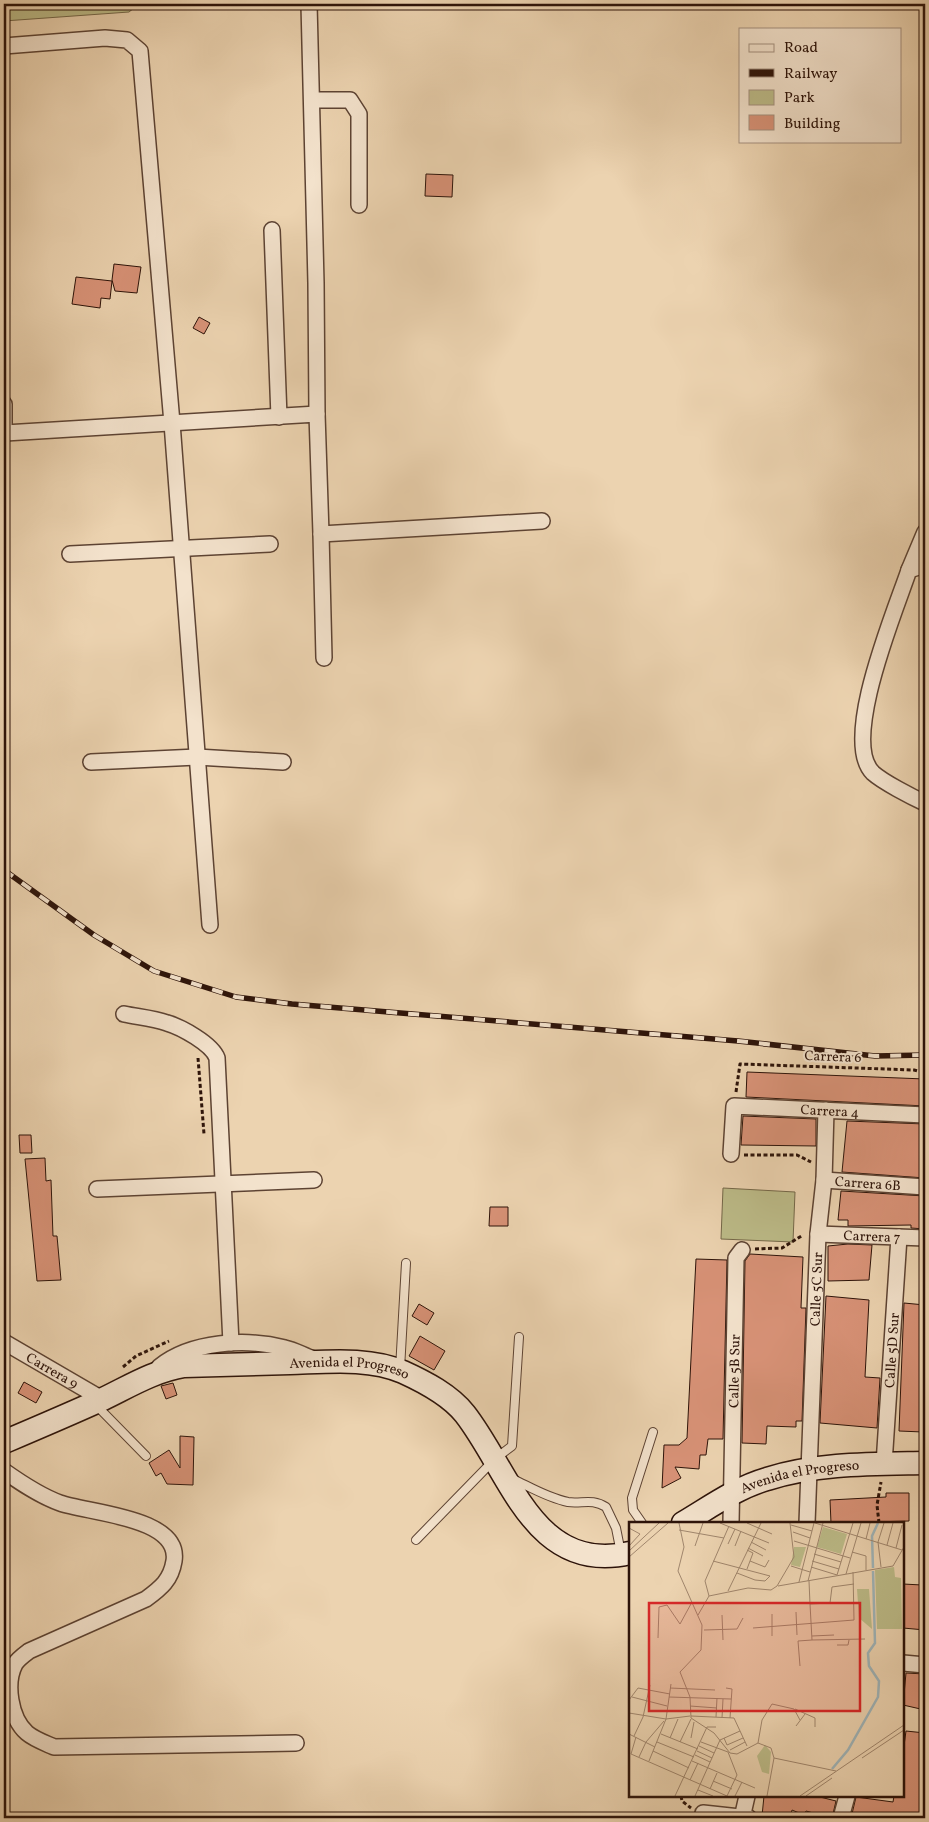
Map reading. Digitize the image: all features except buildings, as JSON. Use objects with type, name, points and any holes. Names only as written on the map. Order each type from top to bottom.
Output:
[{"type":"main road","name":"Avenida el Progreso","points":[[4,1442],[98,1401],[148,1376],[184,1366],[321,1362],[376,1365],[400,1371],[433,1387],[464,1413],[499,1466],[526,1513],[550,1538],[568,1548],[588,1554],[626,1554]]},
{"type":"main road","name":"Avenida el Progreso","points":[[685,1522],[730,1494],[766,1479],[808,1469],[925,1463]]},
{"type":"street","points":[[309,4],[324,658]]},
{"type":"street","points":[[4,46],[105,38],[127,40],[140,50],[182,547],[210,925]]},
{"type":"street","points":[[312,100],[350,100],[357,107],[359,114],[359,205]]},
{"type":"street","points":[[272,230],[279,417]]},
{"type":"street","points":[[4,404],[4,433],[317,414]]},
{"type":"street","points":[[321,534],[542,520]]},
{"type":"street","points":[[925,532],[909,570],[871,683],[861,732],[863,756],[872,772],[925,803]]},
{"type":"street","points":[[70,554],[270,544]]},
{"type":"street","points":[[909,570],[925,565]]},
{"type":"street","points":[[92,762],[198,757],[283,762]]},
{"type":"street","points":[[124,1014],[167,1023],[197,1039],[215,1052],[217,1058],[231,1343]]},
{"type":"street","points":[[731,1154],[734,1106]]},
{"type":"street","name":"Carrera 4","points":[[734,1106],[925,1115]]},
{"type":"street","name":"Calle 5C Sur","points":[[807,1522],[818,1234],[824,1180],[826,1110]]},
{"type":"street","points":[[97,1189],[314,1180]]},
{"type":"street","name":"Carrera 6B","points":[[824,1180],[925,1187]]},
{"type":"street","name":"Carrera 7","points":[[818,1234],[925,1238]]},
{"type":"street","name":"Calle 5D Sur","points":[[884,1464],[899,1237]]},
{"type":"street","name":"Calle 5B Sur","points":[[730,1522],[736,1258],[742,1250]]},
{"type":"street","name":"Carrera 9","points":[[4,1342],[98,1401]]},
{"type":"street","points":[[148,1376],[169,1359],[198,1349],[231,1343],[285,1348],[321,1362]]},
{"type":"street","points":[[4,1471],[25,1486],[60,1503],[152,1526],[168,1539],[175,1555],[172,1574],[162,1587],[146,1599],[29,1650],[16,1662],[10,1679],[11,1700],[18,1724],[27,1734],[54,1746],[296,1743]]},
{"type":"street","points":[[904,1663],[925,1665]]},
{"type":"street","points":[[703,1813],[745,1818],[747,1797]]},
{"type":"street","points":[[842,1818],[847,1797]]},
{"type":"lane","points":[[400,1371],[406,1263]]},
{"type":"lane","points":[[416,1540],[499,1466],[512,1446],[519,1337]]},
{"type":"lane","points":[[98,1401],[146,1456]]},
{"type":"lane","points":[[641,1522],[633,1510],[632,1498],[653,1432]]},
{"type":"lane","points":[[499,1466],[550,1497],[569,1502],[589,1500],[606,1507],[626,1554]]},
{"type":"path","points":[[197,1039],[204,1136]]},
{"type":"path","name":"Carrera 6","points":[[734,1106],[740,1064],[914,1070],[925,1073]]},
{"type":"path","name":"Carrera 6B","points":[[731,1154],[797,1155],[810,1160],[824,1180]]},
{"type":"path","points":[[742,1250],[782,1248],[807,1234],[818,1234]]},
{"type":"path","points":[[120,1369],[136,1356],[155,1346],[178,1340]]},
{"type":"path","points":[[879,1522],[878,1505],[884,1464]]},
{"type":"green space","points":[[4,4],[139,4],[129,12],[4,21]]},
{"type":"green space","points":[[723,1188],[795,1192],[793,1242],[721,1239]]},
{"type":"railway","points":[[4,870],[94,935],[154,971],[236,997],[292,1004],[738,1041],[875,1056],[925,1055]]}]
